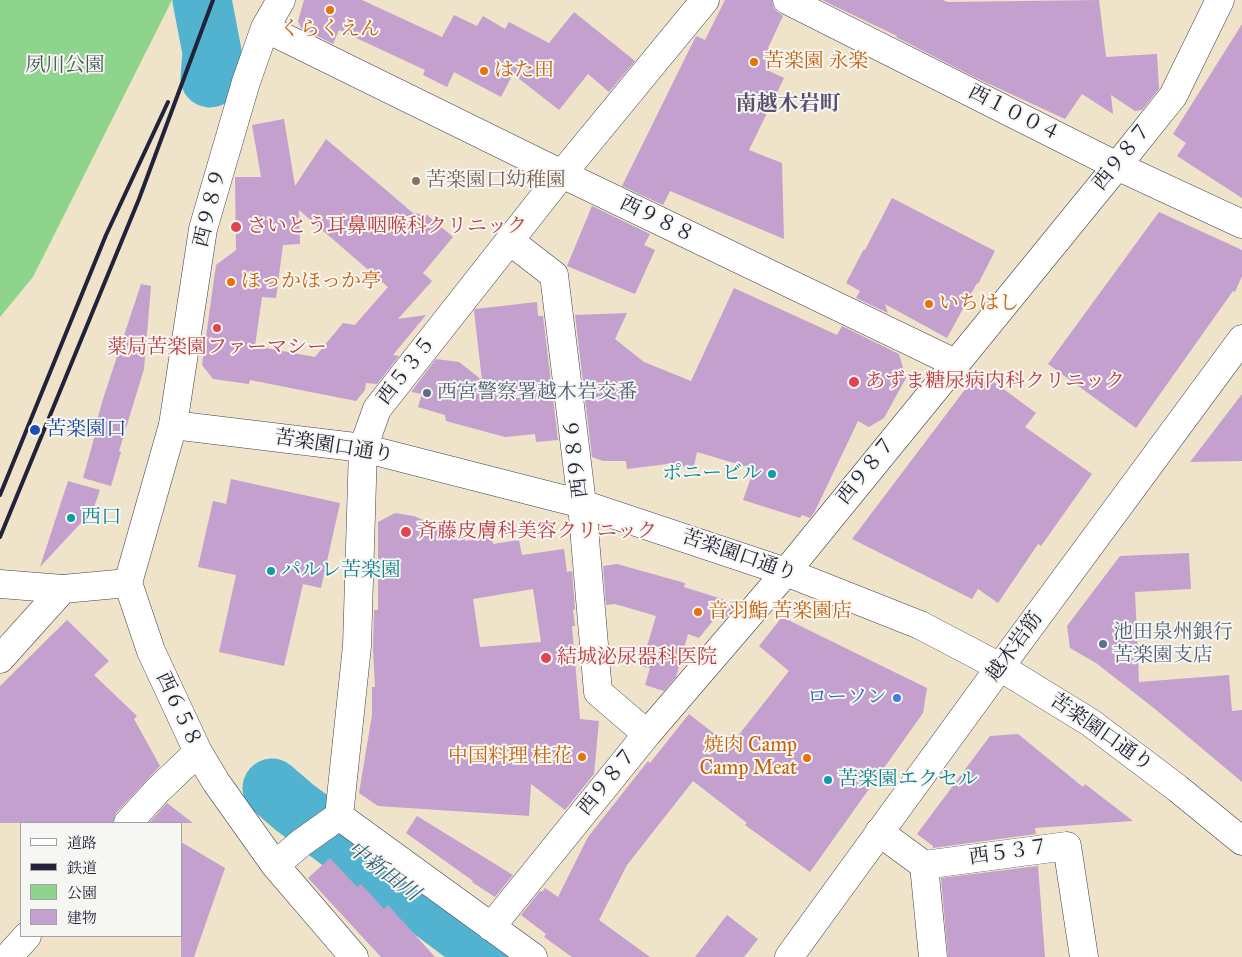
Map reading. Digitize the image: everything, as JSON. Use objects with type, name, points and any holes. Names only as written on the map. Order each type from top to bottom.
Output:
[{"type":"street","points":[[262,0],[265,28],[562,174],[705,0]]},
{"type":"street","name":"西９８９","points":[[128,583],[173,425],[203,228],[246,82],[265,28],[281,0]]},
{"type":"street","name":"西１００４","points":[[787,0],[1117,166],[1242,224]]},
{"type":"street","name":"西９８７","points":[[491,927],[647,734],[786,572],[1117,166],[1172,96],[1220,0]]},
{"type":"street","points":[[1231,0],[1242,7]]},
{"type":"street","name":"西５３５","points":[[334,819],[357,646],[363,448],[377,409],[562,174]]},
{"type":"street","name":"西９８８","points":[[562,174],[955,363]]},
{"type":"street","name":"西９８６","points":[[510,241],[554,275],[582,504],[598,692],[647,734]]},
{"type":"street","name":"越木岩筋","points":[[789,957],[1242,339]]},
{"type":"street","name":"苦楽園口通り","points":[[173,425],[363,448],[582,504],[786,572],[920,625],[1000,667],[1091,723],[1177,788],[1242,841]]},
{"type":"street","points":[[0,584],[63,589],[128,583]]},
{"type":"street","name":"西６５８","points":[[128,583],[151,652],[198,752],[216,782],[275,865],[354,957]]},
{"type":"street","points":[[0,659],[63,589]]},
{"type":"street","points":[[129,822],[157,791],[198,752]]},
{"type":"street","points":[[275,865],[334,819],[533,957]]},
{"type":"street","points":[[879,832],[924,864],[933,957]]},
{"type":"street","name":"西５３７","points":[[924,864],[1067,846],[1084,957]]},
{"type":"street","points":[[8,957],[26,937]]},
{"type":"green space","name":"夙川公園","points":[[0,0],[172,0],[33,277],[0,317]]},
{"type":"building","points":[[304,0],[362,0],[442,37],[454,15],[477,26],[483,16],[505,29],[509,22],[549,43],[574,12],[635,61],[609,92],[588,74],[559,110],[513,74],[501,97],[454,72],[447,87],[423,75],[425,70],[339,30],[333,44],[301,28],[298,21]]},
{"type":"building","points":[[725,0],[772,0],[774,9],[783,16],[768,48],[778,53],[769,71],[784,78],[749,150],[782,163],[784,239],[670,191],[663,205],[622,186],[696,36],[705,40]]},
{"type":"building","points":[[822,0],[943,0],[947,2],[1099,0],[1106,57],[1157,54],[1159,89],[1142,110],[1135,111],[1111,95],[1113,114],[1082,94],[1065,119],[974,77],[897,36]]},
{"type":"building","points":[[1242,24],[1242,198],[1177,156],[1186,143],[1173,134]]},
{"type":"building","points":[[284,119],[295,186],[326,139],[413,213],[427,215],[453,237],[423,273],[432,281],[398,319],[426,315],[393,355],[399,356],[377,384],[366,383],[365,390],[356,401],[250,380],[249,384],[213,379],[202,365],[216,265],[236,250],[235,177],[261,177],[252,125]],"holes":[[[299,210],[388,287],[355,325],[343,323],[315,357],[255,346],[262,297],[276,298],[283,245],[300,244]]]},
{"type":"building","points":[[892,198],[995,251],[947,338],[885,304],[888,313],[856,298],[860,291],[846,283]]},
{"type":"building","points":[[592,206],[650,234],[644,245],[655,250],[635,294],[567,266]]},
{"type":"building","points":[[1159,212],[1242,250],[1242,276],[1235,292],[1233,291],[1136,428],[1048,364]]},
{"type":"building","points":[[141,284],[151,286],[144,369],[119,451],[121,452],[111,486],[83,478],[103,399]]},
{"type":"building","points":[[734,288],[837,335],[842,326],[899,354],[906,378],[884,418],[869,427],[858,421],[810,518],[802,515],[800,518],[743,500],[754,469],[697,452],[693,470],[675,463],[627,469],[626,461],[603,461],[592,457],[575,315],[627,313],[615,339],[644,362],[691,381]]},
{"type":"building","points":[[537,302],[538,316],[543,316],[558,440],[536,442],[535,434],[505,437],[446,421],[445,415],[418,407],[422,394],[411,392],[436,359],[459,362],[482,380],[475,309]]},
{"type":"building","points":[[979,371],[1036,413],[1025,427],[1092,474],[1041,546],[1038,544],[998,603],[978,589],[972,599],[852,539]]},
{"type":"building","points":[[1242,394],[1242,461],[1190,462]]},
{"type":"building","name":"パルレ苦楽園","points":[[231,479],[340,503],[321,588],[303,584],[284,666],[219,652],[236,575],[198,567],[213,501],[226,504]]},
{"type":"building","name":"西口","points":[[68,481],[100,490],[93,510],[40,567]]},
{"type":"building","points":[[395,513],[414,516],[448,531],[463,529],[465,541],[492,537],[493,544],[519,540],[522,555],[564,549],[567,572],[572,571],[575,626],[572,626],[580,719],[599,721],[594,774],[565,810],[531,784],[529,816],[378,806],[359,793],[372,715],[372,687],[375,687],[373,650],[374,610],[378,610],[378,522]],"holes":[[[533,589],[541,642],[480,647],[473,599]]]},
{"type":"building","points":[[1189,553],[1191,589],[1135,592],[1139,682],[1229,675],[1232,711],[1242,710],[1242,782],[1155,709],[1096,663],[1070,648],[1067,626],[1120,556]]},
{"type":"building","points":[[617,564],[685,583],[684,587],[738,604],[727,617],[720,612],[699,638],[688,634],[676,677],[664,691],[645,685],[650,668],[641,666],[656,616],[615,604],[606,605],[603,566]]},
{"type":"building","points":[[782,617],[927,688],[923,713],[810,872],[745,825],[747,823],[693,781],[627,865],[599,920],[650,957],[572,957],[544,937],[546,934],[521,915],[540,891],[542,892],[545,888],[558,897],[588,837],[648,761],[650,763],[689,714],[730,746],[789,671],[759,646]]},
{"type":"building","points":[[67,620],[109,661],[94,675],[137,716],[134,719],[160,766],[116,813],[113,822],[0,823],[0,686]]},
{"type":"building","points":[[1018,734],[1083,787],[1085,784],[1133,821],[1035,828],[1036,834],[933,848],[933,846],[917,834],[990,736]]},
{"type":"building","points":[[167,803],[193,823],[182,822],[150,822]]},
{"type":"building","points":[[417,816],[513,875],[495,897],[406,833]]},
{"type":"building","points":[[182,843],[225,868],[194,957],[181,957]]},
{"type":"building","points":[[330,858],[357,887],[361,884],[384,909],[388,905],[435,957],[381,957],[308,878]]},
{"type":"building","points":[[1038,866],[1045,957],[948,957],[941,878]]},
{"type":"building","points":[[727,915],[758,939],[744,957],[695,957]]},
{"type":"waterway","name":"中新田川","points":[[202,0],[212,52],[210,78]]},
{"type":"waterway","name":"中新田川","points":[[272,788],[294,807],[494,957]]},
{"type":"railway","points":[[0,537],[139,199],[213,0]]},
{"type":"railway","points":[[0,495],[106,235],[168,102]]},
{"type":"place","name":"くらくえん","points":[[330,10]]},
{"type":"place","name":"苦楽園 永楽","points":[[754,62]]},
{"type":"place","name":"はた田","points":[[484,71]]},
{"type":"place","name":"苦楽園口幼稚園","points":[[416,181]]},
{"type":"place","name":"さいとう耳鼻咽喉科クリニック","points":[[236,227]]},
{"type":"place","name":"ほっかほっか亭","points":[[231,282]]},
{"type":"place","name":"いちはし","points":[[929,304]]},
{"type":"place","name":"薬局苦楽園ファーマシー","points":[[217,328]]},
{"type":"place","name":"あずま糖尿病内科クリニック","points":[[854,382]]},
{"type":"place","name":"西宮警察署越木岩交番","points":[[427,393]]},
{"type":"place","name":"苦楽園口","points":[[35,430]]},
{"type":"place","name":"ポニービル","points":[[772,474]]},
{"type":"place","name":"西口","points":[[71,518]]},
{"type":"place","name":"斉藤皮膚科美容クリニック","points":[[406,532]]},
{"type":"place","name":"パルレ苦楽園","points":[[271,571]]},
{"type":"place","name":"音羽鮨 苦楽園店","points":[[698,612]]},
{"type":"place","name":"池田泉州銀行 苦楽園支店","points":[[1103,644]]},
{"type":"place","name":"結城泌尿器科医院","points":[[546,658]]},
{"type":"place","name":"ローソン","points":[[897,698]]},
{"type":"place","name":"中国料理 桂花","points":[[582,757]]},
{"type":"place","name":"焼肉 Camp Camp Meat","points":[[807,758]]},
{"type":"place","name":"苦楽園エクセル","points":[[828,780]]},
{"type":"district","name":"南越木岩町","points":[[788,105]]}]
